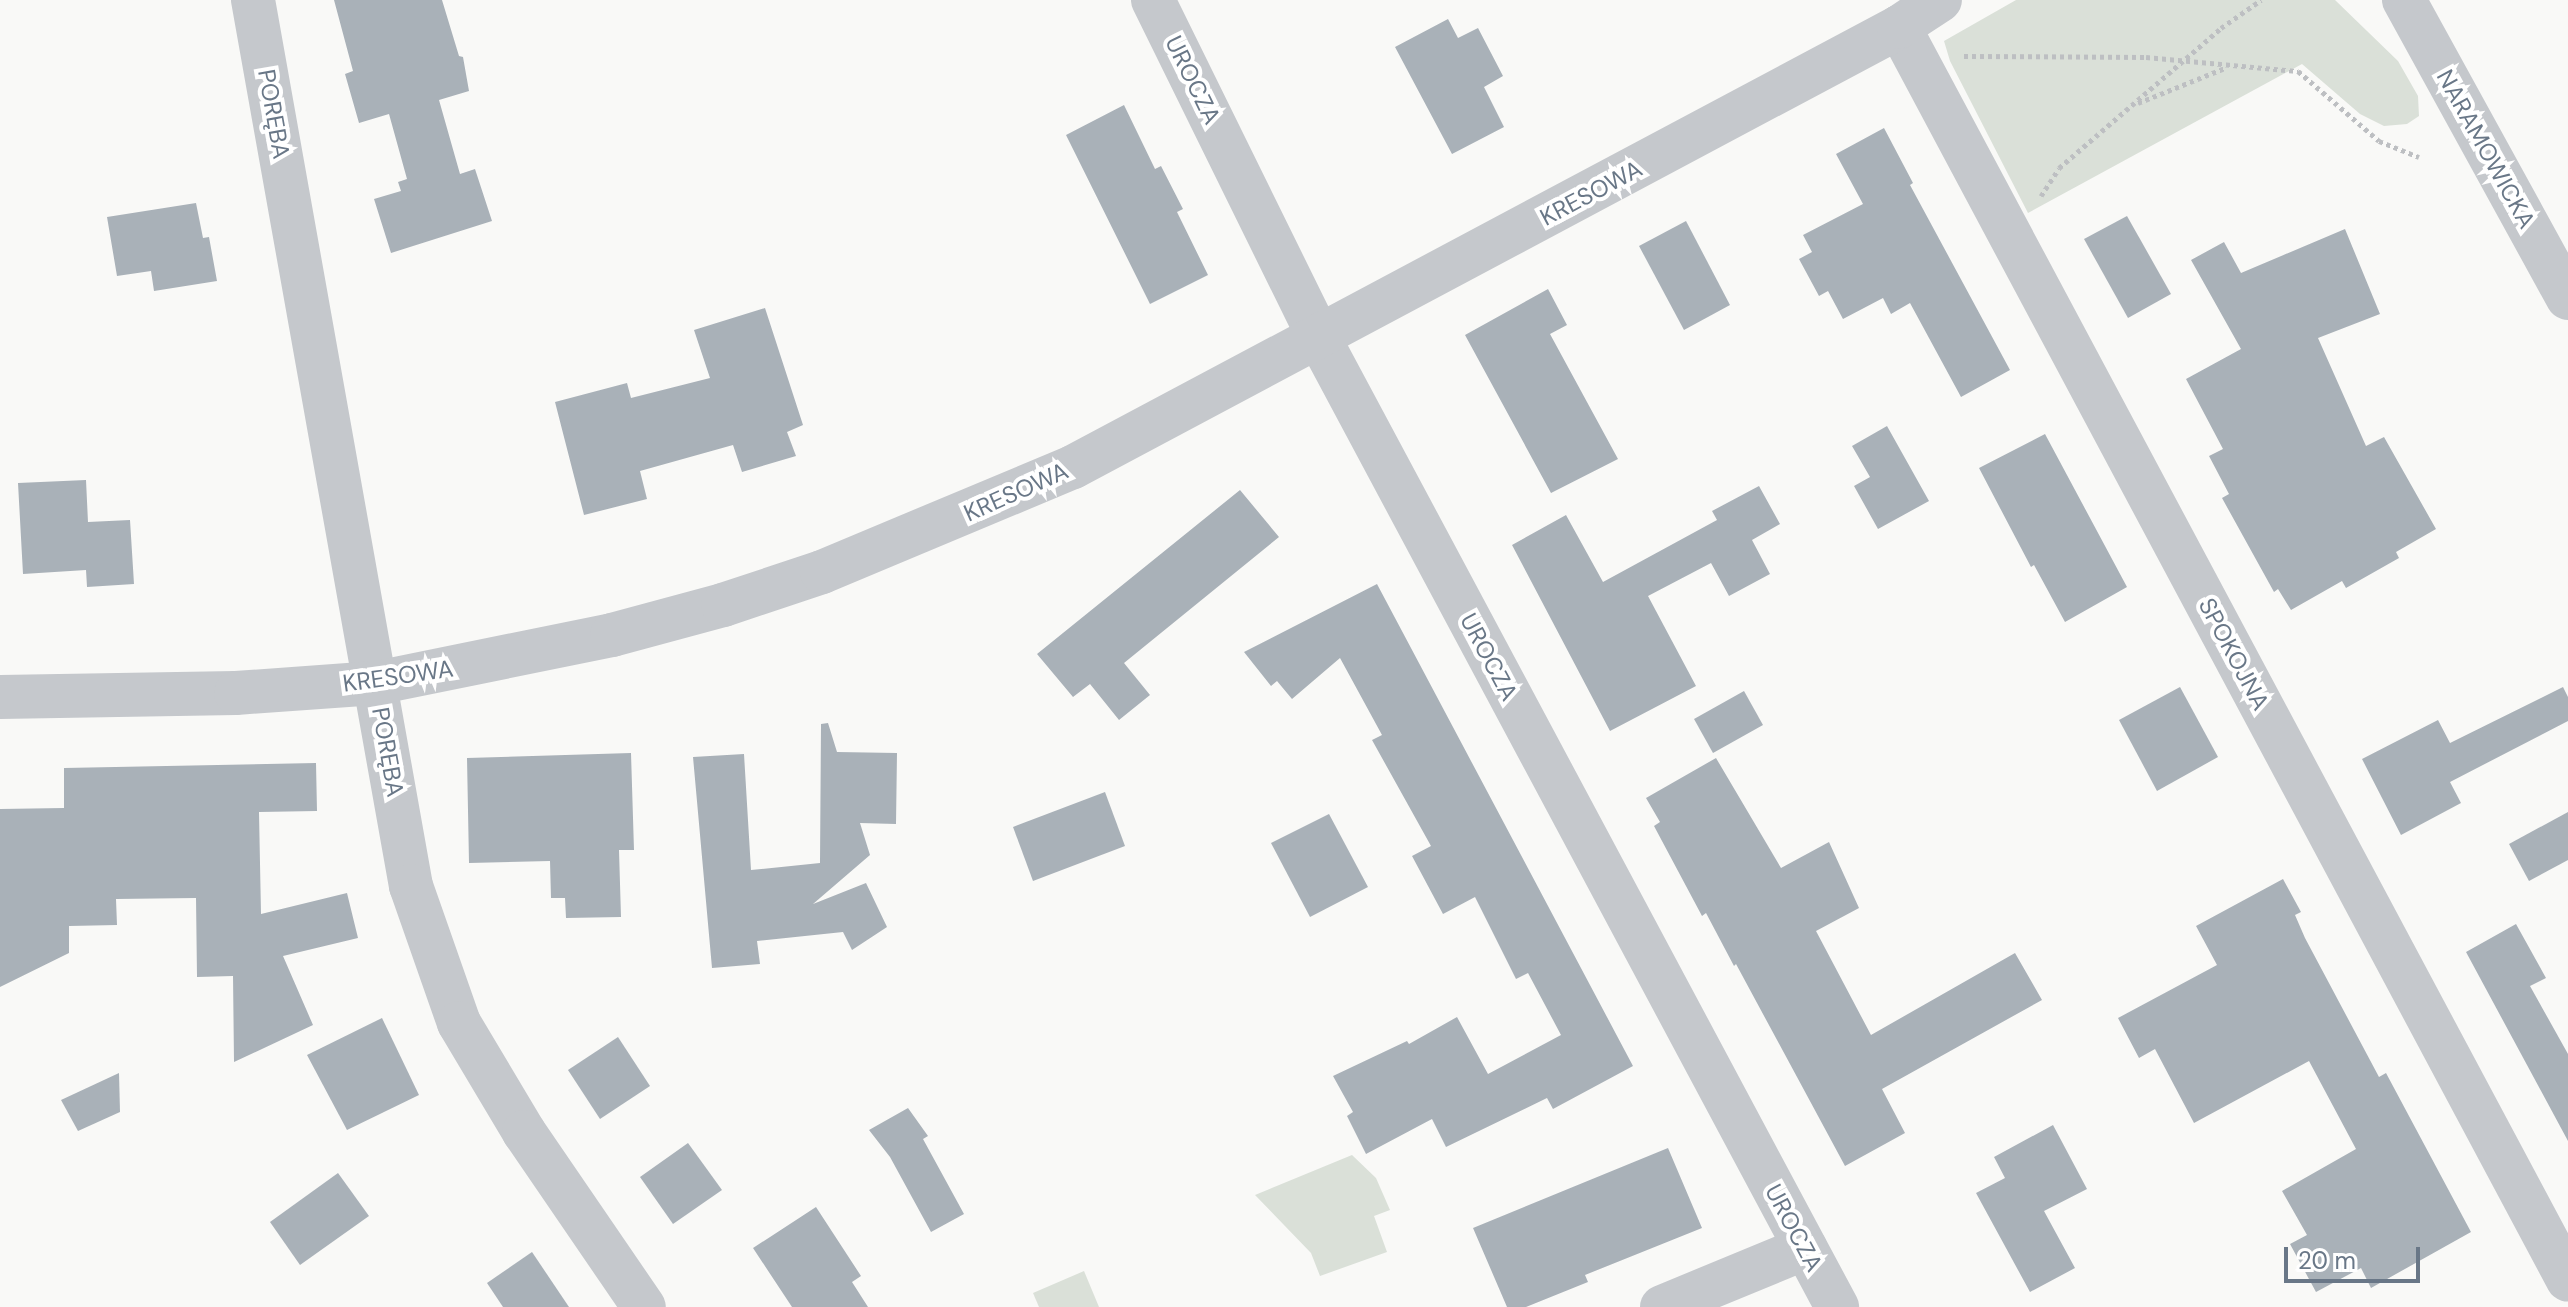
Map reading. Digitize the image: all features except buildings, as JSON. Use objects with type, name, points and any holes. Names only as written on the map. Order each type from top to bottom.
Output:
[{"type":"street","name":"PORĘBA","points":[[253,0],[411,886],[459,1023],[524,1132],[644,1307]]},
{"type":"street","name":"UROCZA","points":[[1153,0],[1319,338],[1837,1307]]},
{"type":"street","name":"KRESOWA","points":[[0,697],[236,693],[376,683],[612,635],[723,605],[822,572],[1073,467],[1905,39],[1940,0]]},
{"type":"street","name":"NARAMOWICKA","points":[[2404,0],[2564,280]]},
{"type":"street","name":"SPOKOJNA","points":[[1905,39],[2568,1280]]},
{"type":"street","points":[[1662,1307],[1805,1248]]},
{"type":"path","points":[[2018,248],[2033,209],[2059,168],[2182,61],[2261,0]]},
{"type":"path","points":[[1905,39],[1969,57],[2146,57],[2298,71],[2379,141],[2419,157]]},
{"type":"path","points":[[2133,105],[2228,66]]},
{"type":"shaded area","points":[[2016,0],[2335,0],[2398,61],[2418,96],[2419,116],[2407,124],[2384,126],[2360,114],[2302,64],[2028,213],[1950,61],[1944,41]]},
{"type":"shaded area","points":[[1352,1155],[1376,1178],[1390,1210],[1374,1216],[1387,1252],[1320,1276],[1311,1253],[1255,1195]]},
{"type":"shaded area","points":[[1084,1271],[1099,1307],[1039,1307],[1033,1293]]}]
